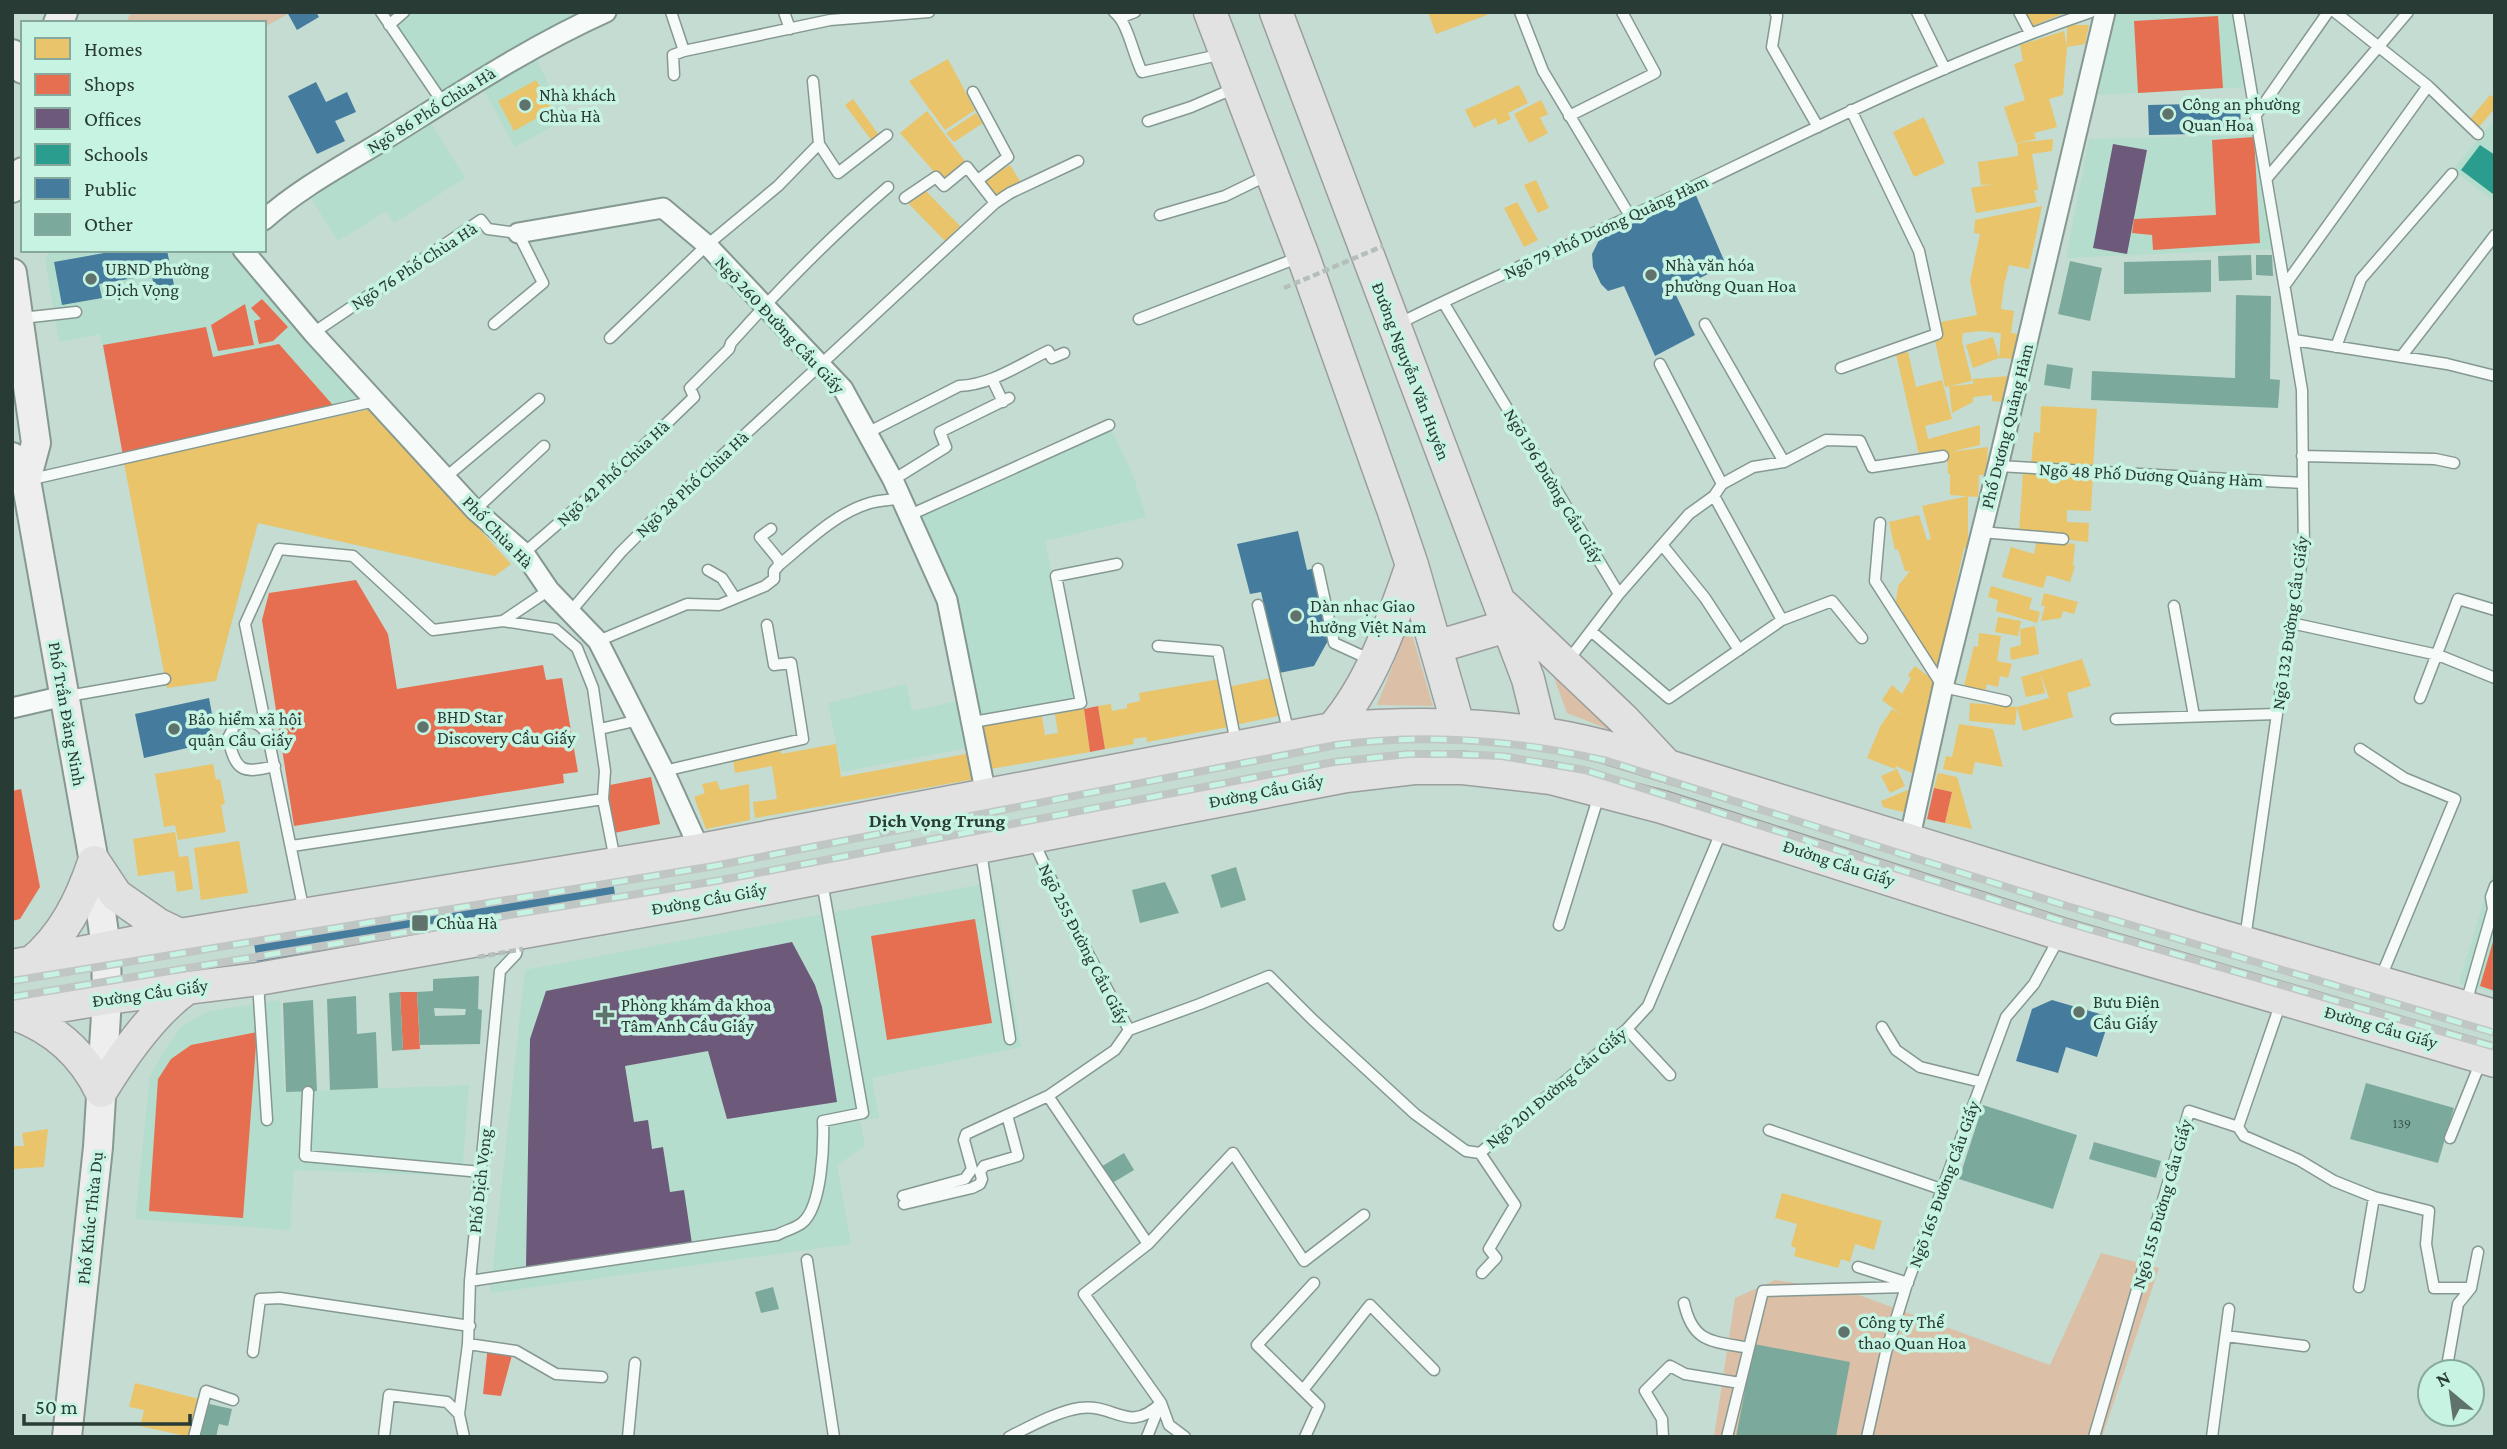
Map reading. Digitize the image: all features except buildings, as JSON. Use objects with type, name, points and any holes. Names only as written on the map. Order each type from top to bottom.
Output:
[{"type":"main road","points":[[1210,12],[1303,256],[1412,565],[1458,725]]},
{"type":"main road","name":"Đường Nguyễn Văn Huyên","points":[[1276,12],[1528,679],[1541,732]]},
{"type":"main road","points":[[1332,729],[1346,713],[1394,620],[1412,565]]},
{"type":"main road","points":[[1436,647],[1502,612],[1623,719],[1670,768]]},
{"type":"main road","points":[[21,964],[700,850],[1332,729],[1458,725],[1541,732],[1606,747],[2197,929],[2495,1016]]},
{"type":"main road","name":"Đường Cầu Giấy","points":[[14,1014],[107,998],[522,941],[821,878],[1285,786],[1414,768],[1462,768],[1551,778],[1724,826],[2061,934],[2488,1059]]},
{"type":"main road","points":[[1088,775],[1099,824]]},
{"type":"main road","points":[[94,862],[116,895],[159,925],[182,936]]},
{"type":"main road","points":[[21,964],[49,948],[79,899],[94,862]]},
{"type":"main road","points":[[2185,970],[2197,929]]},
{"type":"main road","points":[[102,1091],[114,1070],[164,1007],[187,988]]},
{"type":"main road","points":[[14,1014],[39,1024],[69,1045],[90,1069],[102,1091]]},
{"type":"street","name":"Ngõ 86 Phố Chùa Hà","points":[[266,219],[328,175],[505,65],[606,12]]},
{"type":"street","name":"Phố Dương Quảng Hàm","points":[[1909,841],[1943,687],[2105,12]]},
{"type":"street","name":"Ngõ 260 Đường Cầu Giấy","points":[[518,233],[663,208],[707,246],[843,389],[893,480],[947,600],[986,795]]},
{"type":"street","name":"Phố Chùa Hà","points":[[245,252],[313,333],[475,510],[524,553],[549,590],[598,641],[664,771],[700,850]]},
{"type":"street","name":"Phố Trần Đăng Ninh","points":[[12,273],[36,443],[17,473],[64,696],[94,862],[106,948],[107,998]]},
{"type":"street","points":[[12,708],[64,696]]},
{"type":"street","name":"Phố Khúc Thừa Dụ","points":[[67,1437],[102,1091],[107,998]]},
{"type":"lane","points":[[381,12],[443,103]]},
{"type":"lane","points":[[389,25],[404,12]]},
{"type":"lane","points":[[671,12],[684,51]]},
{"type":"lane","points":[[784,12],[790,29]]},
{"type":"lane","points":[[674,75],[673,55],[684,51],[790,29],[828,16],[929,12]]},
{"type":"lane","points":[[1135,12],[1118,15],[1142,72],[1226,53]]},
{"type":"lane","points":[[1520,12],[1543,71],[1630,216]]},
{"type":"lane","points":[[1569,116],[1655,73],[1622,12]]},
{"type":"lane","points":[[1774,12],[1777,16],[1772,47],[1818,127]]},
{"type":"lane","points":[[1917,12],[1945,69]]},
{"type":"lane","points":[[2019,12],[2030,33]]},
{"type":"lane","name":"Ngõ 79 Phố Dương Quảng Hàm","points":[[1394,325],[1851,110],[2030,33],[2091,12]]},
{"type":"lane","name":"Ngõ 132 Đường Cầu Giấy","points":[[2238,12],[2302,390],[2304,547],[2244,943]]},
{"type":"lane","points":[[2256,115],[2328,12]]},
{"type":"lane","points":[[2335,12],[2428,86],[2478,134]]},
{"type":"lane","points":[[2267,178],[2408,12]]},
{"type":"lane","points":[[813,81],[819,144],[838,173],[887,135]]},
{"type":"lane","points":[[1148,121],[1191,107],[1239,86]]},
{"type":"lane","points":[[2285,285],[2428,86]]},
{"type":"lane","points":[[974,92],[1008,157],[978,180]]},
{"type":"lane","points":[[1841,368],[1937,334],[1919,251],[1851,110]]},
{"type":"lane","points":[[610,338],[707,246],[778,186],[819,144]]},
{"type":"lane","name":"Ngõ 28 Phố Chùa Hà","points":[[571,611],[621,552],[820,363],[995,203],[1010,193],[1078,161]]},
{"type":"lane","points":[[905,198],[936,177],[944,186],[967,167],[995,203]]},
{"type":"lane","points":[[1160,215],[1225,197],[1272,173]]},
{"type":"lane","points":[[2336,347],[2361,279],[2452,174]]},
{"type":"lane","points":[[764,306],[842,226],[888,187]]},
{"type":"lane","name":"Ngõ 76 Phố Chùa Hà","points":[[313,333],[481,220],[488,229],[518,233]]},
{"type":"lane","points":[[494,324],[544,283],[518,233]]},
{"type":"lane","points":[[2402,357],[2495,235]]},
{"type":"lane","points":[[1139,319],[1303,256]]},
{"type":"lane","name":"Ngõ 196 Đường Cầu Giấy","points":[[1443,302],[1619,594]]},
{"type":"lane","name":"Ngõ 42 Phố Chùa Hà","points":[[524,553],[605,483],[694,397],[690,388],[729,349],[764,306]]},
{"type":"lane","points":[[18,318],[76,312]]},
{"type":"lane","points":[[1705,324],[1784,462]]},
{"type":"lane","points":[[2294,340],[2447,364],[2495,376]]},
{"type":"lane","points":[[867,433],[959,386],[976,385],[992,379],[1048,351],[1052,358],[1064,354]]},
{"type":"lane","points":[[1660,364],[1722,484]]},
{"type":"lane","points":[[893,480],[946,447],[940,432],[1006,400],[992,379]]},
{"type":"lane","points":[[446,477],[538,399]]},
{"type":"lane","points":[[17,473],[376,401]]},
{"type":"lane","points":[[598,641],[687,604],[719,604],[765,586],[774,579],[774,571],[779,565],[824,528],[857,508],[872,503],[906,507],[1108,425]]},
{"type":"lane","points":[[1564,665],[1619,594],[1689,514],[1714,496],[1722,484],[1753,467],[1784,462],[1826,440],[1860,441],[1872,467],[1943,456]]},
{"type":"lane","points":[[475,510],[544,446]]},
{"type":"lane","points":[[2302,456],[2435,459],[2454,463]]},
{"type":"lane","name":"Ngõ 48 Phố Dương Quảng Hàm","points":[[1998,466],[2303,483]]},
{"type":"lane","points":[[1714,496],[1782,620]]},
{"type":"lane","points":[[1881,523],[1875,581],[1943,687],[2006,701]]},
{"type":"lane","points":[[771,529],[760,537],[778,559],[779,565]]},
{"type":"lane","points":[[1981,532],[2063,539]]},
{"type":"lane","points":[[1663,546],[1705,598],[1738,650]]},
{"type":"lane","points":[[305,916],[245,624],[279,549],[353,556],[433,630],[503,621],[555,629],[577,648],[591,678],[600,729],[605,771],[603,799],[615,864]]},
{"type":"lane","points":[[973,722],[1081,703],[1056,576],[1117,564]]},
{"type":"lane","points":[[1318,569],[1334,643],[1373,661]]},
{"type":"lane","points":[[708,570],[722,578],[735,598]]},
{"type":"lane","points":[[503,621],[549,590]]},
{"type":"lane","points":[[2420,698],[2458,599],[2495,610]]},
{"type":"lane","points":[[1591,631],[1669,698],[1782,620],[1832,601],[1862,638]]},
{"type":"lane","points":[[1258,605],[1290,738]]},
{"type":"lane","points":[[2174,606],[2194,716]]},
{"type":"lane","points":[[2291,622],[2438,655],[2495,678]]},
{"type":"lane","points":[[664,771],[803,739],[791,663],[774,665],[767,625]]},
{"type":"lane","points":[[1158,646],[1218,651],[1237,747]]},
{"type":"lane","points":[[64,696],[165,679]]},
{"type":"lane","points":[[2116,719],[2277,713]]},
{"type":"lane","points":[[600,729],[639,720]]},
{"type":"lane","points":[[268,735],[258,724],[250,721],[235,725],[228,738],[232,757],[243,770],[275,766]]},
{"type":"lane","points":[[2360,749],[2404,778],[2455,799],[2379,983]]},
{"type":"lane","points":[[1559,925],[1600,791]]},
{"type":"lane","points":[[292,846],[603,799]]},
{"type":"lane","name":"Ngõ 201 Đường Cầu Giấy","points":[[1129,1030],[1269,976],[1415,1114],[1466,1151],[1480,1153],[1627,1029],[1648,1006],[1724,826]]},
{"type":"lane","name":"Ngõ 255 Đường Cầu Giấy","points":[[1007,1115],[1018,1156],[984,1166],[980,1172],[980,1184],[972,1188],[903,1200],[965,1179],[972,1169],[964,1140],[965,1134],[1048,1096],[1115,1050],[1129,1030],[1069,918],[1032,838]]},
{"type":"lane","points":[[981,848],[1010,1039]]},
{"type":"lane","points":[[470,1281],[777,1235],[803,1223],[814,1200],[821,1172],[823,1121],[863,1113],[821,878]]},
{"type":"lane","points":[[2465,1007],[2493,909],[2491,897],[2495,886]]},
{"type":"lane","name":"Ngõ 165 Đường Cầu Giấy","points":[[1727,1437],[1763,1291],[1907,1285],[2006,1017],[2034,984],[2061,934]]},
{"type":"lane","name":"Phố Dịch Vọng","points":[[464,1437],[459,1414],[470,1326],[470,1281],[500,971],[516,954],[522,941]]},
{"type":"lane","points":[[258,979],[267,1120]]},
{"type":"lane","points":[[2282,998],[2238,1128],[2244,1136],[2300,1160],[2334,1181],[2374,1197],[2429,1211],[2426,1244],[2434,1288],[2471,1288]]},
{"type":"lane","points":[[1882,1027],[1896,1050],[1920,1067],[1981,1082]]},
{"type":"lane","points":[[1627,1029],[1670,1075]]},
{"type":"lane","points":[[2450,1138],[2488,1059]]},
{"type":"lane","points":[[309,1092],[305,1156],[481,1172]]},
{"type":"lane","points":[[1048,1096],[1148,1244]]},
{"type":"lane","name":"Ngõ 155 Đường Cầu Giấy","points":[[2094,1437],[2189,1111],[2238,1128]]},
{"type":"lane","points":[[1769,1130],[1941,1189]]},
{"type":"lane","points":[[1185,1437],[1169,1425],[1161,1403],[1084,1294],[1148,1244],[1233,1153],[1304,1261],[1364,1215]]},
{"type":"lane","points":[[1480,1153],[1515,1205],[1489,1249],[1496,1258],[1482,1273]]},
{"type":"lane","points":[[2359,1287],[2374,1197]]},
{"type":"lane","points":[[2448,1358],[2458,1304],[2471,1288],[2478,1252]]},
{"type":"lane","points":[[807,1260],[834,1437]]},
{"type":"lane","points":[[1858,1266],[1907,1285],[1886,1352],[1867,1437]]},
{"type":"lane","points":[[1305,1437],[1319,1406],[1257,1345],[1314,1283]]},
{"type":"lane","points":[[253,1352],[260,1299],[281,1298],[470,1326]]},
{"type":"lane","points":[[1684,1303],[1689,1323],[1705,1340],[1749,1348]]},
{"type":"lane","points":[[1303,1390],[1370,1305],[1434,1370]]},
{"type":"lane","points":[[2212,1437],[2229,1309]]},
{"type":"lane","points":[[2227,1336],[2304,1346]]},
{"type":"lane","points":[[468,1344],[516,1351],[555,1374],[602,1377]]},
{"type":"lane","points":[[628,1437],[635,1363]]},
{"type":"lane","points":[[1663,1437],[1662,1419],[1645,1391],[1670,1366],[1685,1374],[1740,1383]]},
{"type":"lane","points":[[194,1437],[206,1391],[233,1399]]},
{"type":"lane","points":[[384,1437],[389,1395],[447,1402],[459,1414]]},
{"type":"lane","points":[[1009,1437],[1081,1408],[1108,1410],[1124,1418],[1133,1419],[1151,1413],[1161,1403]]},
{"type":"lane","points":[[1147,1437],[1161,1403]]},
{"type":"path","points":[[1284,288],[1383,246]]},
{"type":"path","points":[[478,957],[522,941]]},
{"type":"shaded area","points":[[131,12],[292,12],[266,26],[266,21],[127,21]]},
{"type":"shaded area","points":[[398,12],[579,14],[442,94],[391,18]]},
{"type":"shaded area","points":[[2114,12],[2235,12],[2249,87],[2098,95]]},
{"type":"shaded area","points":[[536,58],[565,119],[515,147],[483,89]]},
{"type":"shaded area","points":[[2495,119],[2495,202],[2453,170]]},
{"type":"shaded area","points":[[431,123],[465,178],[394,223],[386,211],[338,241],[311,198]]},
{"type":"shaded area","points":[[2256,135],[2272,249],[2066,258],[2089,139]]},
{"type":"shaded area","points":[[48,252],[230,252],[511,564],[495,576],[258,523],[216,681],[167,688],[100,334],[59,342],[45,260]]},
{"type":"shaded area","points":[[1111,429],[1134,478],[1146,517],[1045,541],[1080,702],[976,720],[915,517]]},
{"type":"shaded area","points":[[1409,624],[1433,706],[1377,705]]},
{"type":"shaded area","points":[[1552,672],[1615,732],[1567,713]]},
{"type":"shaded area","points":[[906,684],[912,711],[961,700],[972,747],[842,772],[828,703]]},
{"type":"shaded area","points":[[2495,864],[2495,993],[2459,983]]},
{"type":"shaded area","points":[[994,882],[1021,1047],[872,1078],[879,1118],[860,1120],[865,1146],[837,1165],[851,1244],[490,1293],[525,970]]},
{"type":"shaded area","points":[[280,1000],[284,1092],[469,1085],[462,1176],[294,1170],[290,1230],[135,1219],[150,1076],[164,1052],[181,1027],[206,1012]]},
{"type":"shaded area","name":"Công ty Thể thao Quan Hoa","points":[[2101,1253],[2159,1268],[2102,1437],[1714,1437],[1735,1298],[1775,1280],[1848,1291],[2050,1365]]},
{"type":"railway","points":[[12,981],[714,866],[1336,745],[1438,739],[1540,748],[1607,761],[2067,906],[2495,1033]]},
{"type":"railway","points":[[12,997],[716,881],[1334,762],[1408,754],[1451,754],[1502,756],[1585,770],[2065,922],[2495,1047]]},
{"type":"place","name":"Nhà khách Chùa Hà","points":[[525,105]]},
{"type":"place","name":"Công an phường Quan Hoa","points":[[2168,114]]},
{"type":"place","name":"Nhà văn hóa phường Quan Hoa","points":[[1651,275]]},
{"type":"place","name":"UBND Phường Dịch Vọng","points":[[91,279]]},
{"type":"place","name":"Dàn nhạc Giao hưởng Việt Nam","points":[[1296,616]]},
{"type":"place","name":"BHD Star Discovery Cầu Giấy","points":[[423,727]]},
{"type":"place","name":"Bảo hiểm xã hội quận Cầu Giấy","points":[[174,729]]},
{"type":"place","name":"Chùa Hà","points":[[420,923]]},
{"type":"place","name":"Bưu Điện Cầu Giấy","points":[[2079,1012]]},
{"type":"place","name":"Phòng khám đa khoa Tâm Anh Cầu Giấy","points":[[605,1015]]},
{"type":"place","name":"Công ty Thể thao Quan Hoa","points":[[1844,1332]]},
{"type":"district","name":"Dịch Vọng Trung","points":[[937,820]]}]
